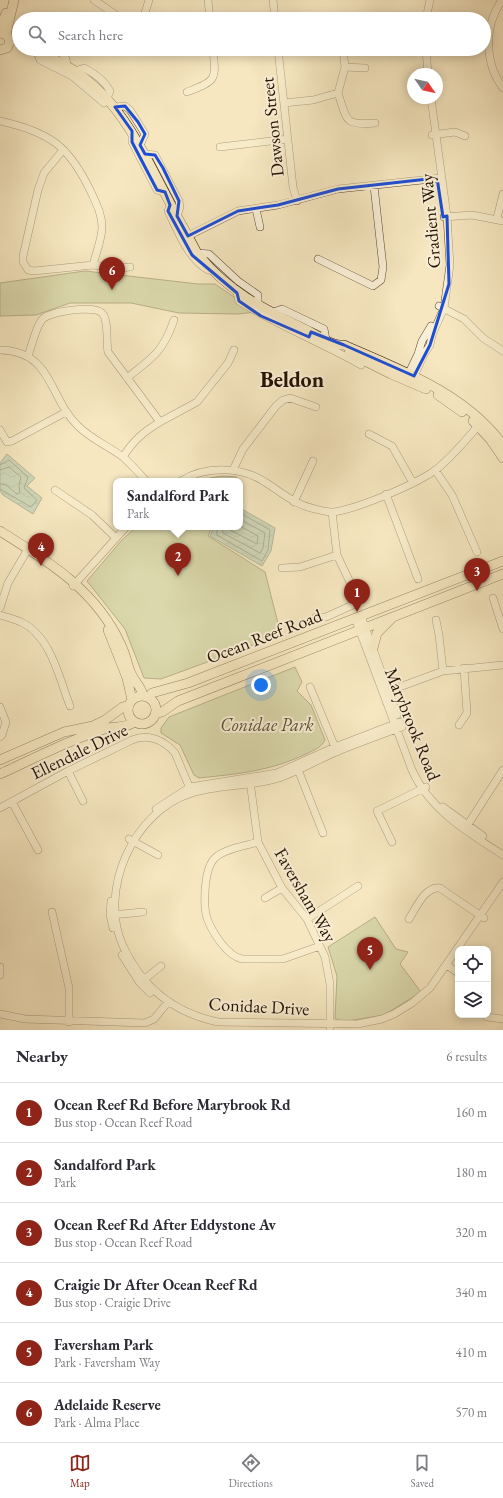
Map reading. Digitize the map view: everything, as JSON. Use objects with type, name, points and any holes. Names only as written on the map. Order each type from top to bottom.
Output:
[{"type":"main road","points":[[2,51],[9,45],[9,0]]},
{"type":"main road","points":[[12,12],[14,0]]},
{"type":"main road","points":[[9,38],[12,15]]},
{"type":"main road","points":[[45,56],[70,68],[116,107],[140,144],[197,253],[213,271],[237,293],[310,335],[339,345],[342,349],[374,366],[410,378],[440,396],[480,424],[503,445]]},
{"type":"main road","points":[[480,424],[503,458]]},
{"type":"main road","points":[[0,531],[74,584],[93,600],[107,619],[121,643],[131,674],[146,696],[155,703],[156,713],[153,719],[148,723],[141,724],[134,722],[129,715],[130,703],[128,678],[107,629],[90,603],[74,584]]},
{"type":"main road","points":[[0,537],[27,551]]},
{"type":"main road","points":[[482,570],[503,558]]},
{"type":"main road","name":"Ocean Reef Road","points":[[146,696],[188,683],[503,561]]},
{"type":"main road","name":"Ocean Reef Road","points":[[156,713],[162,712],[178,701],[503,574]]},
{"type":"main road","points":[[372,648],[377,633],[395,616]]},
{"type":"main road","points":[[0,760],[64,732],[93,726],[105,720],[130,703],[146,696]]},
{"type":"main road","points":[[0,774],[50,750],[109,728],[130,726],[134,722]]},
{"type":"street","points":[[94,0],[112,12]]},
{"type":"street","points":[[145,12],[149,0]]},
{"type":"street","points":[[208,0],[209,12]]},
{"type":"street","points":[[274,0],[275,12]]},
{"type":"street","points":[[423,12],[426,0]]},
{"type":"street","points":[[427,12],[430,0]]},
{"type":"street","points":[[491,20],[494,12],[502,0]]},
{"type":"street","points":[[37,56],[40,60],[77,80],[96,94],[120,120],[126,122]]},
{"type":"street","points":[[65,56],[70,68]]},
{"type":"street","points":[[187,92],[210,83],[213,79],[215,74],[214,56]]},
{"type":"street","name":"Dawson Street","points":[[279,56],[293,187],[297,201]]},
{"type":"street","points":[[344,56],[345,67],[338,93],[347,120],[352,124],[375,123]]},
{"type":"street","points":[[422,56],[423,68]]},
{"type":"street","points":[[427,56],[428,68]]},
{"type":"street","points":[[490,56],[490,61],[503,88]]},
{"type":"street","points":[[345,67],[365,68]]},
{"type":"street","points":[[284,103],[313,100],[338,93]]},
{"type":"street","name":"Gradient Way","points":[[428,104],[434,134]]},
{"type":"street","name":"Gradient Way","points":[[410,378],[422,341],[441,307],[450,265],[432,104]]},
{"type":"street","points":[[116,107],[125,106],[138,122],[145,134],[140,144]]},
{"type":"street","points":[[0,121],[30,128],[43,134],[63,150],[74,162],[84,177],[99,209],[102,227],[93,265]]},
{"type":"street","points":[[132,131],[132,142],[157,190],[165,192]]},
{"type":"street","points":[[434,134],[455,132],[465,136]]},
{"type":"street","points":[[220,147],[288,139]]},
{"type":"street","points":[[63,150],[44,173],[38,190],[23,262],[28,270],[34,272],[93,265],[120,268],[130,267]]},
{"type":"street","points":[[145,154],[155,155],[163,168],[179,202],[180,207],[177,216]]},
{"type":"street","points":[[188,236],[238,211],[297,201],[338,189],[439,178]]},
{"type":"street","points":[[318,259],[373,286],[381,280],[383,268],[374,186]]},
{"type":"street","points":[[445,217],[472,215],[500,220],[503,194]]},
{"type":"street","points":[[171,204],[168,211],[185,245],[206,270],[213,271]]},
{"type":"street","points":[[256,209],[260,228]]},
{"type":"street","points":[[197,253],[209,254],[238,281],[258,295],[258,306]]},
{"type":"street","points":[[237,293],[239,301],[262,316],[310,335],[361,365]]},
{"type":"street","points":[[441,307],[464,318],[483,338],[503,351]]},
{"type":"street","points":[[28,356],[41,320],[48,314],[94,309],[102,313],[106,320],[106,340],[108,352],[160,422]]},
{"type":"street","points":[[271,313],[282,309],[324,329],[326,340]]},
{"type":"street","points":[[127,378],[157,354],[168,340],[174,320]]},
{"type":"street","points":[[0,350],[28,356],[43,369],[53,383],[66,412],[77,425],[88,435],[123,457],[143,478]]},
{"type":"street","points":[[123,457],[133,442],[144,431],[197,402],[228,363],[234,350]]},
{"type":"street","points":[[233,470],[243,449],[276,406],[283,400],[290,398],[316,407]]},
{"type":"street","points":[[0,430],[6,442],[12,441],[66,412]]},
{"type":"street","points":[[187,478],[199,472],[233,470],[264,480],[294,502],[315,509],[332,512],[360,504],[413,483],[435,470],[480,424]]},
{"type":"street","points":[[369,434],[392,446],[413,483]]},
{"type":"street","points":[[294,502],[313,461]]},
{"type":"street","points":[[435,470],[450,491],[477,552]]},
{"type":"street","points":[[55,490],[92,515],[115,536]]},
{"type":"street","points":[[386,494],[418,579]]},
{"type":"street","points":[[316,617],[326,617],[357,603],[356,595],[338,555],[332,512]]},
{"type":"street","points":[[74,584],[115,536],[122,530]]},
{"type":"street","points":[[0,608],[8,583],[27,551]]},
{"type":"street","points":[[282,568],[300,567],[338,555]]},
{"type":"street","points":[[493,598],[503,630]]},
{"type":"street","points":[[0,615],[22,622],[49,650],[70,706]]},
{"type":"street","name":"Marybrook Road","points":[[358,617],[386,692],[412,770],[424,789],[447,816],[503,849]]},
{"type":"street","points":[[436,620],[443,671]]},
{"type":"street","name":"Marybrook Road","points":[[362,628],[372,648],[386,692]]},
{"type":"street","points":[[386,692],[443,671],[503,665]]},
{"type":"street","points":[[459,725],[467,713],[464,668]]},
{"type":"street","points":[[310,687],[336,749]]},
{"type":"street","points":[[0,707],[6,722],[0,737]]},
{"type":"street","name":"Conidae Drive","points":[[398,726],[336,749],[298,768],[250,782],[191,790],[168,800],[148,815],[131,840],[114,873],[111,890],[113,915],[120,950],[142,982],[166,1004],[193,1020],[223,1026],[365,1026],[398,1016],[424,999],[503,890]]},
{"type":"street","name":"Ellendale Drive","points":[[0,808],[68,771],[136,738],[146,737],[159,740],[171,748],[191,790]]},
{"type":"street","points":[[298,768],[323,833]]},
{"type":"street","points":[[466,827],[503,770]]},
{"type":"street","points":[[68,771],[82,801]]},
{"type":"street","name":"Faversham Way","points":[[250,782],[258,842],[282,888],[307,919],[325,957],[330,984],[330,1026]]},
{"type":"street","points":[[392,842],[377,811],[424,789]]},
{"type":"street","points":[[12,802],[38,850]]},
{"type":"street","name":"Marybrook Road","points":[[466,827],[503,855]]},
{"type":"street","points":[[131,840],[158,855]]},
{"type":"street","points":[[258,842],[220,854],[211,862],[206,878],[206,907],[209,923],[228,952],[236,958],[283,959],[320,946]]},
{"type":"street","name":"Conidae Drive","points":[[465,946],[503,882]]},
{"type":"street","points":[[307,919],[358,886]]},
{"type":"street","points":[[409,919],[428,891],[434,887],[440,888],[482,917]]},
{"type":"street","points":[[265,898],[282,888]]},
{"type":"street","points":[[52,912],[69,988],[69,1022]]},
{"type":"street","points":[[113,915],[143,912]]},
{"type":"street","name":"Conidae Drive","points":[[449,966],[455,960]]},
{"type":"street","points":[[142,982],[162,966]]},
{"type":"street","points":[[449,966],[455,971]]},
{"type":"street","points":[[0,967],[0,975]]},
{"type":"street","points":[[0,1014],[25,1019],[69,1022],[150,1022],[166,1004]]},
{"type":"street","points":[[491,1018],[503,1019]]},
{"type":"highlighted area","points":[[125,106],[138,122],[145,134],[140,145],[145,154],[155,155],[163,168],[179,201],[177,216],[188,236],[238,211],[278,205],[338,189],[437,178],[443,217],[447,216],[449,284],[430,345],[414,376],[311,332],[309,337],[261,316],[239,301],[237,293],[192,255],[168,211],[170,205],[165,192],[157,190],[132,142],[132,131],[115,107]]},
{"type":"green space","points":[[85,271],[198,284],[215,284],[256,312],[238,314],[179,313],[131,303],[70,303],[36,315],[0,316],[0,283]]},
{"type":"green space","points":[[222,476],[237,477],[236,478],[211,478]]},
{"type":"green space","points":[[133,530],[211,530],[208,536],[265,572],[281,635],[161,679],[144,678],[125,629],[87,581],[121,541]]},
{"type":"green space","name":"Conidae Park","points":[[295,667],[302,682],[297,691],[311,705],[325,740],[319,747],[312,751],[293,760],[267,768],[199,778],[194,775],[180,745],[161,733],[161,728],[169,717]]},
{"type":"green space","points":[[375,917],[396,949],[408,952],[400,964],[421,992],[384,1015],[341,1022],[335,1018],[337,976],[328,947]]},
{"type":"water","points":[[7,454],[35,478],[27,486],[42,498],[33,514],[3,495],[0,491],[0,463]]},
{"type":"water","points":[[243,510],[275,528],[271,551],[262,566],[210,536],[213,530],[243,530]]},
{"type":"place","name":"Adelaide Reserve","points":[[112,290]]},
{"type":"place","name":"Craigie Dr After Ocean Reef Rd","points":[[41,566]]},
{"type":"place","name":"Sandalford Park","points":[[178,576]]},
{"type":"place","name":"Ocean Reef Rd After Eddystone Av","points":[[477,591]]},
{"type":"place","name":"Ocean Reef Rd Before Marybrook Rd","points":[[357,612]]},
{"type":"place","name":"Faversham Park","points":[[370,970]]},
{"type":"district","name":"Beldon","points":[[292,379]]}]
